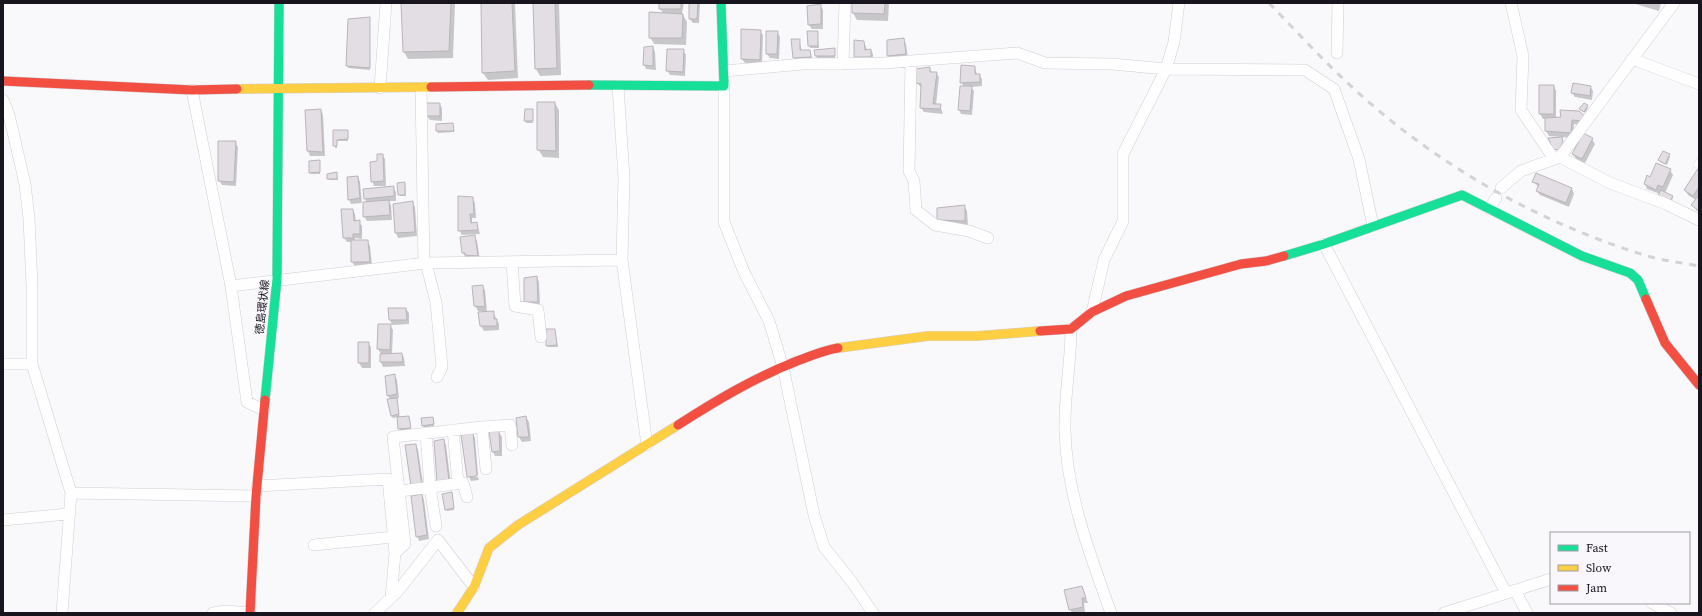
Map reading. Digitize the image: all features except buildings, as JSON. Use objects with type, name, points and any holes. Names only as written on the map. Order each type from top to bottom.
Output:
[{"type":"street","name":"徳島環状線","points":[[250,613],[256,491],[277,279],[279,3]]},
{"type":"street","points":[[380,88],[386,3]]},
{"type":"street","points":[[720,3],[724,70],[724,222],[744,272],[769,321],[783,367],[814,516],[824,547],[852,582],[873,613]]},
{"type":"street","points":[[843,64],[845,3]]},
{"type":"street","points":[[1092,312],[1104,260],[1123,221],[1123,154],[1166,69],[1174,42],[1179,3]]},
{"type":"street","points":[[1337,53],[1338,3]]},
{"type":"street","points":[[1511,3],[1523,56],[1521,110],[1557,158],[1610,183],[1666,204],[1699,220]]},
{"type":"street","points":[[1490,209],[1498,193],[1521,171],[1557,158],[1674,3]]},
{"type":"street","points":[[724,70],[803,64],[911,62],[1017,53],[1045,64],[1112,64],[1166,69],[1305,70],[1334,89],[1359,159],[1373,226]]},
{"type":"street","points":[[1632,60],[1699,84]]},
{"type":"street","points":[[911,62],[910,171],[914,181],[916,210],[934,225],[969,230],[988,238]]},
{"type":"street","points":[[3,81],[192,90],[724,86]]},
{"type":"street","points":[[618,86],[624,178],[622,260],[647,445]]},
{"type":"street","points":[[421,88],[425,263],[436,302],[442,367],[437,377]]},
{"type":"street","points":[[192,90],[231,286],[247,402],[264,410]]},
{"type":"street","points":[[3,100],[9,115],[25,184],[29,218],[32,286],[32,364],[71,493],[68,514],[62,613]]},
{"type":"street","points":[[457,613],[474,587],[489,548],[531,517],[592,477],[647,445],[730,392],[783,367],[826,350],[886,341],[928,336],[977,336],[1071,329],[1092,312],[1126,296],[1241,264],[1266,261],[1324,244],[1462,195],[1582,256],[1630,273],[1638,280],[1665,343],[1699,386]]},
{"type":"street","points":[[1324,244],[1510,592],[1527,613]]},
{"type":"street","points":[[231,286],[277,279],[425,263],[622,260]]},
{"type":"street","points":[[512,262],[515,306],[538,310],[541,337]]},
{"type":"street","points":[[1071,329],[1065,429],[1067,459],[1077,509],[1111,613]]},
{"type":"street","points":[[3,364],[32,364]]},
{"type":"street","points":[[395,553],[405,544],[394,436],[510,425],[512,445]]},
{"type":"street","points":[[482,427],[486,469]]},
{"type":"street","points":[[453,430],[458,483]]},
{"type":"street","points":[[426,433],[430,487],[436,526]]},
{"type":"street","points":[[71,493],[256,491],[388,479],[395,553],[391,598]]},
{"type":"street","points":[[400,491],[463,483],[467,496]]},
{"type":"street","points":[[3,520],[68,514]]},
{"type":"street","points":[[314,545],[393,537]]},
{"type":"street","points":[[375,613],[391,598],[438,540],[474,587]]},
{"type":"street","points":[[1444,613],[1550,579]]},
{"type":"street","points":[[1654,604],[1671,613]]},
{"type":"street","points":[[213,613],[225,611],[250,613]]},
{"type":"railway","points":[[1269,3],[1327,63],[1363,97],[1395,124],[1462,172],[1498,193],[1573,229],[1651,257],[1699,266]]},
{"type":"traffic: fast","points":[[265,400],[277,279],[279,3]]},
{"type":"traffic: fast","points":[[589,85],[724,86],[721,3]]},
{"type":"traffic: fast","points":[[1284,256],[1324,244],[1462,195],[1582,256],[1630,273],[1638,280],[1646,299]]},
{"type":"traffic: slow","points":[[237,89],[431,87]]},
{"type":"traffic: slow","points":[[838,348],[928,336],[977,336],[1040,331]]},
{"type":"traffic: slow","points":[[457,613],[474,587],[489,548],[518,525],[678,425]]},
{"type":"traffic: jam","points":[[3,81],[192,90],[237,89]]},
{"type":"traffic: jam","points":[[431,87],[589,85]]},
{"type":"traffic: jam","points":[[1040,331],[1071,329],[1092,312],[1126,296],[1241,264],[1266,261],[1284,256]]},
{"type":"traffic: jam","points":[[1646,299],[1665,343],[1699,385]]},
{"type":"traffic: jam","points":[[678,425],[721,398],[751,382],[812,355],[838,348]]},
{"type":"traffic: jam","points":[[250,613],[256,496],[265,400]]}]
